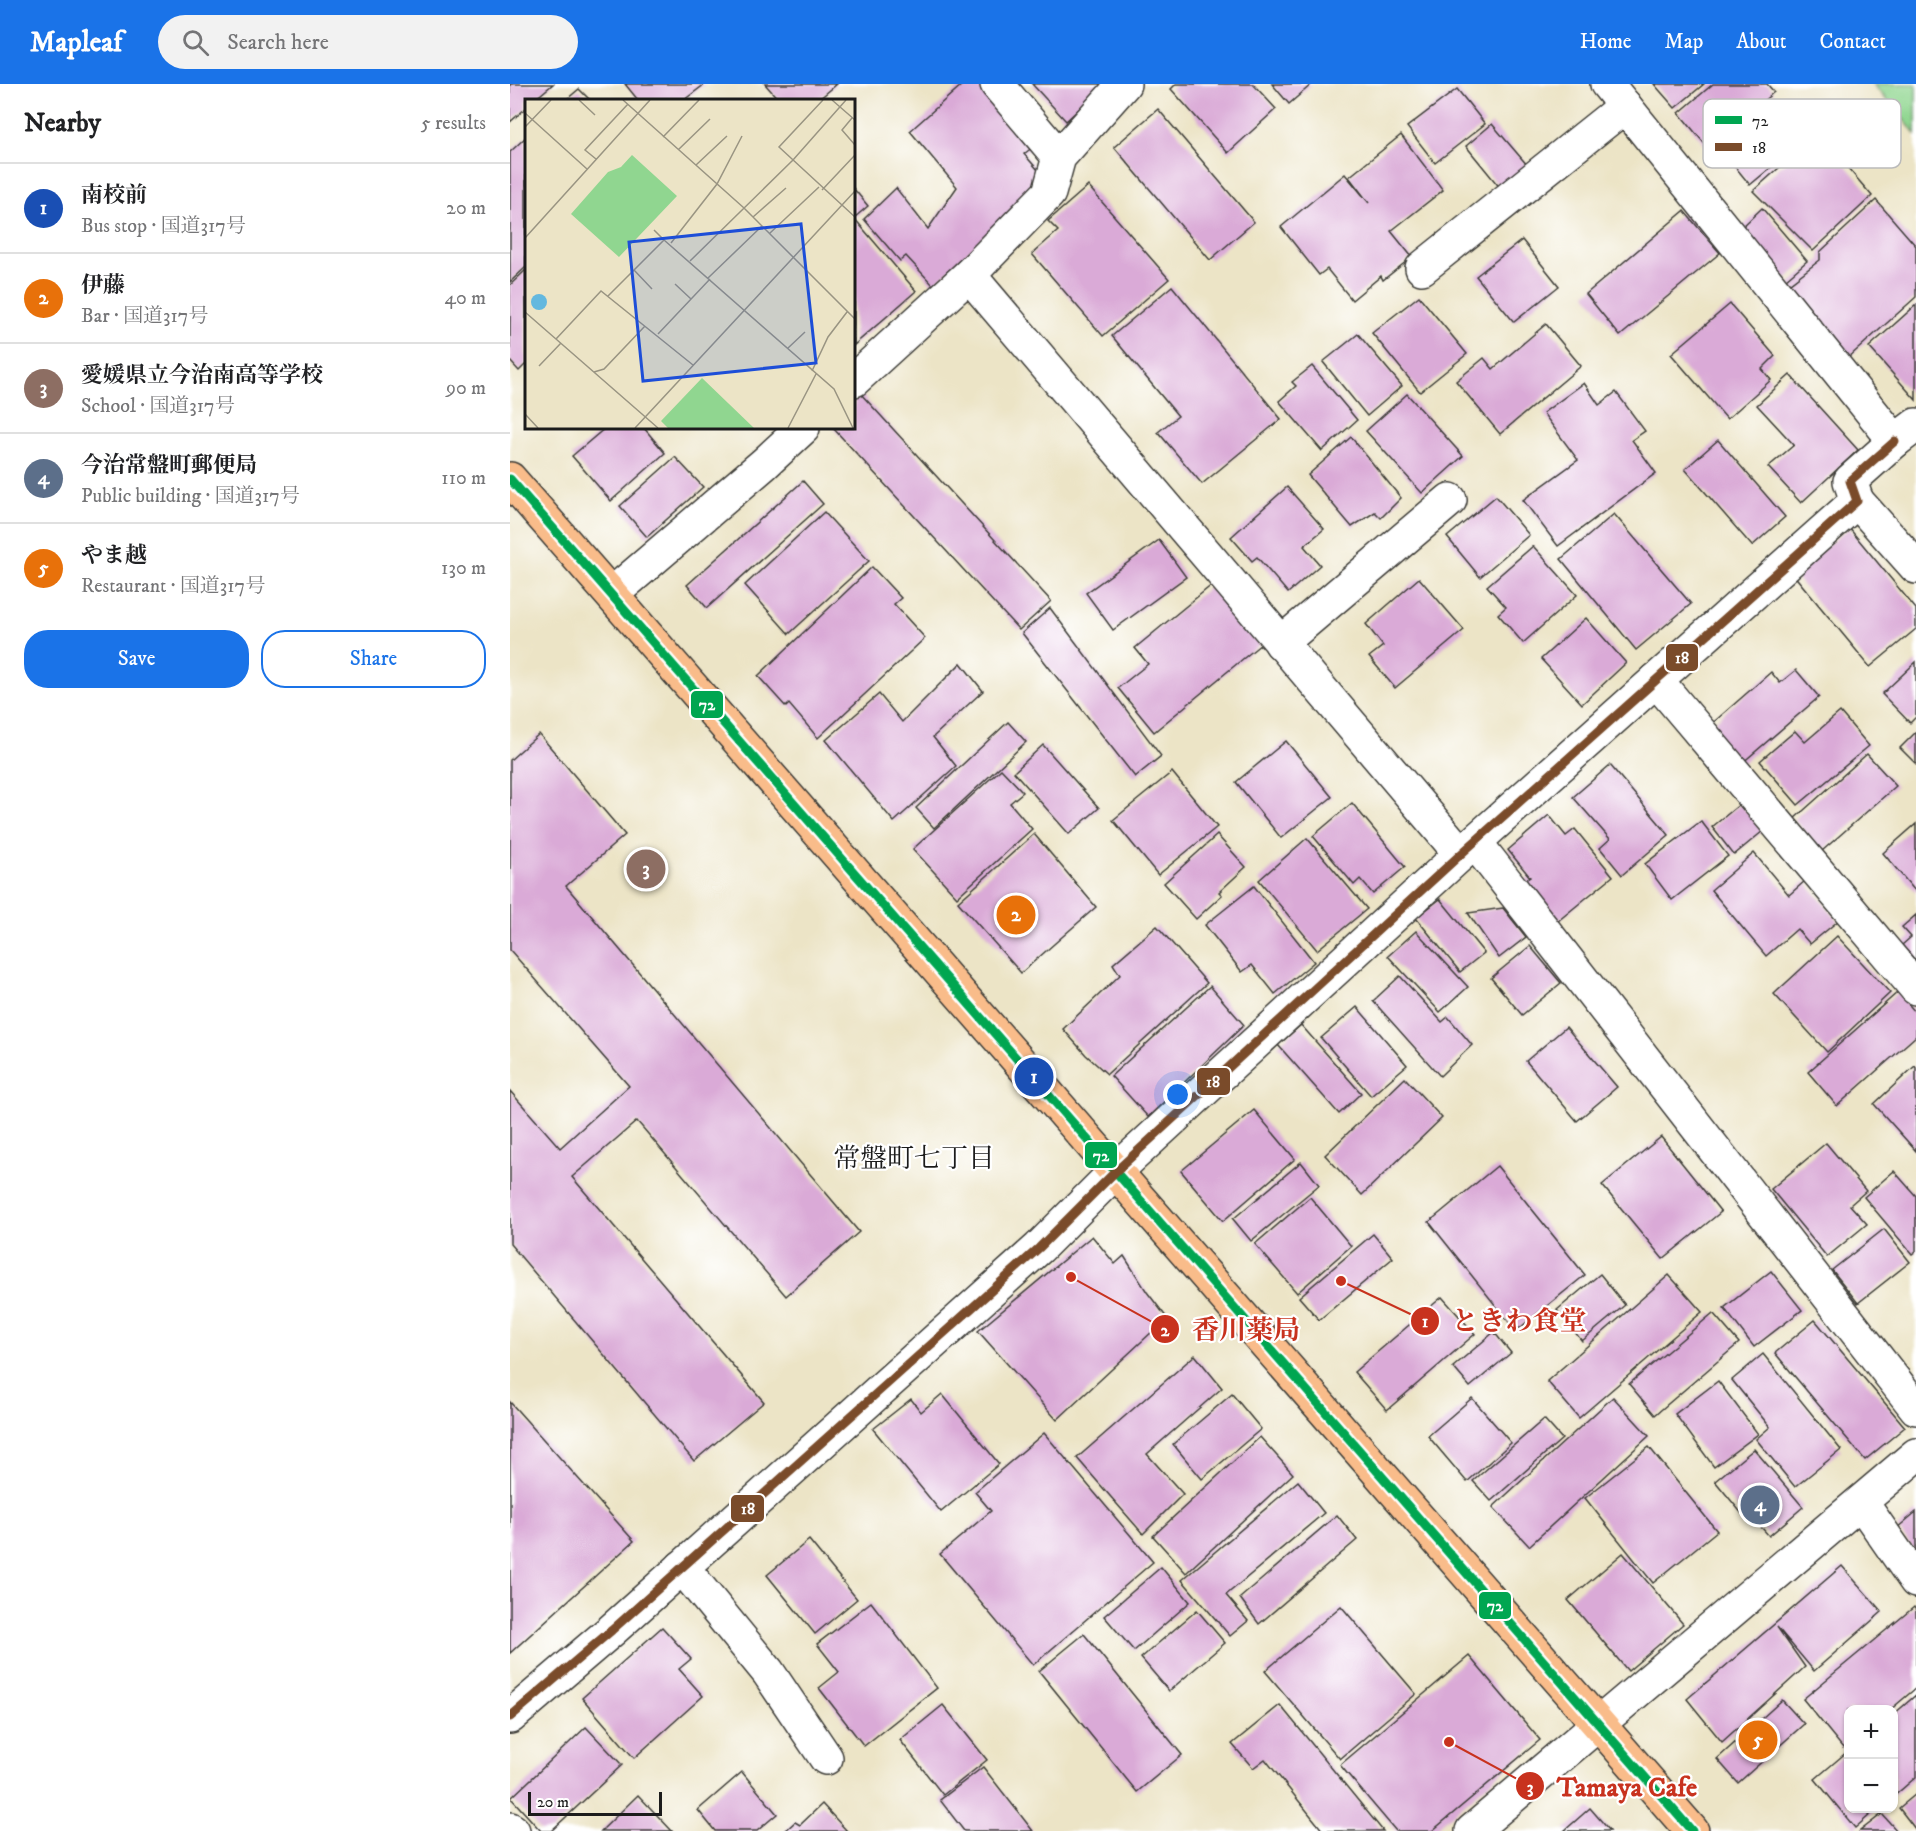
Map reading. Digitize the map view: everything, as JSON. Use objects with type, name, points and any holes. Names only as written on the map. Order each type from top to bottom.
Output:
[{"type":"highway","points":[[510,479],[1692,1831]]},
{"type":"street","points":[[997,84],[1059,157]]},
{"type":"street","points":[[855,380],[969,275],[1049,193],[1059,157],[1124,84]]},
{"type":"street","points":[[1422,268],[1616,95],[1906,433],[1850,482],[1857,501],[1916,567]]},
{"type":"street","points":[[969,275],[1281,643],[1468,848],[1916,1408]]},
{"type":"street","points":[[612,594],[802,429]]},
{"type":"street","points":[[1281,643],[1450,500]]},
{"type":"street","points":[[510,1717],[682,1567],[1039,1248],[1116,1171],[1468,848],[1857,501]]},
{"type":"street","points":[[1656,680],[1916,988]]},
{"type":"street","points":[[1472,1831],[1916,1455]]},
{"type":"street","points":[[1861,1502],[1916,1581]]},
{"type":"street","points":[[682,1567],[768,1672],[826,1758]]},
{"type":"green space","points":[[1873,84],[1916,84],[1916,134],[1901,117],[1901,99],[1886,99]]},
{"type":"building","points":[[510,84],[553,84],[535,99],[525,99],[525,109],[510,122]]},
{"type":"building","points":[[625,84],[705,84],[685,99],[637,99]]},
{"type":"building","points":[[765,84],[837,84],[819,99],[778,99]]},
{"type":"building","points":[[963,84],[988,84],[1038,143],[1024,154],[1046,179],[933,285],[906,256],[900,261],[864,219],[896,188],[928,229],[957,187],[910,131]]},
{"type":"building","points":[[1032,84],[1106,84],[1066,121]]},
{"type":"building","points":[[1176,84],[1253,84],[1276,109],[1228,153],[1171,89]]},
{"type":"building","points":[[1272,84],[1312,84],[1289,104]]},
{"type":"building","points":[[1654,84],[1704,84],[1675,108]]},
{"type":"building","points":[[1713,84],[1767,84],[1774,92],[1766,99],[1703,99],[1703,142],[1679,113]]},
{"type":"building","points":[[579,89],[589,99],[567,99]]},
{"type":"building","points":[[1457,89],[1485,124],[1435,163],[1407,127]]},
{"type":"building","points":[[1158,109],[1254,222],[1210,260],[1114,147]]},
{"type":"building","points":[[1492,124],[1528,166],[1501,189],[1466,146]]},
{"type":"building","points":[[1401,135],[1443,190],[1391,231],[1412,257],[1383,280],[1381,276],[1352,300],[1327,269],[1319,275],[1281,227],[1345,174],[1369,203],[1349,177]]},
{"type":"building","points":[[525,138],[525,268],[510,282],[510,152]]},
{"type":"building","points":[[1736,168],[1770,168],[1750,185]]},
{"type":"building","points":[[1779,168],[1848,168],[1872,196],[1813,251],[1753,191]]},
{"type":"building","points":[[1088,186],[1169,279],[1103,336],[1032,254],[1058,231],[1048,221]]},
{"type":"building","points":[[855,190],[868,206],[855,217]]},
{"type":"building","points":[[1876,200],[1916,246],[1916,297],[1848,358],[1789,284],[1820,260],[1820,252]]},
{"type":"building","points":[[1762,208],[1807,261],[1785,280],[1741,228]]},
{"type":"building","points":[[1684,211],[1720,253],[1620,336],[1586,294]]},
{"type":"building","points":[[855,219],[916,291],[855,344]]},
{"type":"building","points":[[1522,240],[1559,286],[1514,322],[1476,276]]},
{"type":"building","points":[[525,271],[525,365],[519,371],[510,361],[510,285]]},
{"type":"building","points":[[1172,286],[1281,419],[1202,484],[1158,432],[1178,416],[1112,336]]},
{"type":"building","points":[[1419,296],[1467,354],[1420,392],[1372,333]]},
{"type":"building","points":[[1730,304],[1775,356],[1762,369],[1771,380],[1727,419],[1671,354]]},
{"type":"building","points":[[1916,305],[1916,400],[1869,347]]},
{"type":"building","points":[[1546,324],[1581,366],[1500,434],[1456,381],[1484,358],[1493,369]]},
{"type":"building","points":[[1358,334],[1402,386],[1367,416],[1323,362]]},
{"type":"building","points":[[1312,366],[1357,420],[1322,451],[1279,401],[1296,386],[1292,382]]},
{"type":"building","points":[[1790,375],[1858,450],[1801,503],[1768,467],[1794,445],[1757,405]]},
{"type":"building","points":[[1584,383],[1599,405],[1616,392],[1645,431],[1632,440],[1656,473],[1558,546],[1523,500],[1578,460],[1543,413]]},
{"type":"building","points":[[860,393],[1051,601],[1019,630],[834,429],[855,429],[855,398]]},
{"type":"building","points":[[1407,394],[1463,456],[1422,493],[1366,431]]},
{"type":"building","points":[[604,429],[645,429],[665,453],[611,501],[572,456]]},
{"type":"building","points":[[1351,437],[1401,498],[1381,518],[1375,512],[1352,527],[1308,475]]},
{"type":"building","points":[[1718,440],[1785,517],[1752,546],[1685,469]]},
{"type":"building","points":[[675,457],[703,487],[647,537],[620,506]]},
{"type":"building","points":[[803,481],[823,504],[707,608],[687,585]]},
{"type":"building","points":[[1287,487],[1324,529],[1304,546],[1320,565],[1288,593],[1257,557],[1252,561],[1231,537]]},
{"type":"building","points":[[1496,496],[1529,535],[1480,577],[1447,537]]},
{"type":"building","points":[[824,512],[869,561],[789,634],[745,585]]},
{"type":"building","points":[[1614,514],[1691,604],[1636,650],[1561,559]]},
{"type":"building","points":[[1849,528],[1916,609],[1916,629],[1870,667],[1793,574]]},
{"type":"building","points":[[1159,540],[1186,577],[1113,630],[1086,593]]},
{"type":"building","points":[[1533,546],[1577,595],[1523,643],[1498,614],[1506,607],[1487,586]]},
{"type":"building","points":[[872,567],[901,598],[894,604],[925,638],[818,738],[789,704],[786,707],[758,676]]},
{"type":"building","points":[[1419,578],[1464,630],[1395,688],[1369,657],[1383,646],[1366,624]]},
{"type":"building","points":[[1213,584],[1261,644],[1154,732],[1118,688],[1148,664],[1135,648]]},
{"type":"building","points":[[1050,608],[1161,756],[1135,777],[1022,633]]},
{"type":"building","points":[[1586,618],[1626,663],[1582,704],[1541,659]]},
{"type":"building","points":[[1916,662],[1916,717],[1910,723],[1882,694]]},
{"type":"building","points":[[961,663],[983,691],[933,737],[956,766],[894,822],[826,740],[879,694],[902,722]]},
{"type":"building","points":[[1796,670],[1819,697],[1741,764],[1708,727],[1771,672],[1780,683]]},
{"type":"building","points":[[1840,712],[1869,746],[1798,805],[1760,761],[1795,731],[1805,742]]},
{"type":"building","points":[[1008,722],[1026,742],[934,828],[916,808]]},
{"type":"building","points":[[1916,732],[1916,764],[1900,748]]},
{"type":"building","points":[[539,734],[625,835],[566,886],[859,1232],[786,1296],[637,1121],[572,1177],[764,1402],[694,1461],[510,1244],[510,1091],[560,1148],[629,1086],[510,950],[510,760]]},
{"type":"building","points":[[1286,741],[1332,797],[1281,838],[1236,782]]},
{"type":"building","points":[[1043,745],[1099,808],[1069,834],[1014,772]]},
{"type":"building","points":[[1867,754],[1896,786],[1822,851],[1794,819]]},
{"type":"building","points":[[1610,765],[1669,835],[1622,875],[1600,848],[1610,839],[1573,797]]},
{"type":"building","points":[[1001,769],[1023,792],[1010,803],[1032,829],[957,897],[913,849]]},
{"type":"building","points":[[1172,772],[1217,827],[1158,875],[1113,820]]},
{"type":"building","points":[[1352,803],[1405,867],[1373,894],[1360,879],[1354,885],[1313,836]]},
{"type":"building","points":[[1740,804],[1763,831],[1734,855],[1712,827]]},
{"type":"building","points":[[1549,815],[1566,836],[1575,829],[1613,876],[1558,921],[1525,880],[1530,877],[1508,850]]},
{"type":"building","points":[[1701,821],[1728,856],[1672,900],[1645,864]]},
{"type":"building","points":[[1916,824],[1916,892],[1883,853]]},
{"type":"building","points":[[1034,834],[1096,907],[1021,973],[958,902]]},
{"type":"building","points":[[1217,835],[1246,867],[1219,892],[1222,895],[1196,919],[1164,883]]},
{"type":"building","points":[[1307,838],[1367,909],[1317,950],[1259,880]]},
{"type":"building","points":[[1754,853],[1789,895],[1805,881],[1838,921],[1810,944],[1797,929],[1766,956],[1711,890]]},
{"type":"building","points":[[1254,886],[1314,962],[1275,994],[1252,965],[1242,972],[1205,925]]},
{"type":"building","points":[[1440,899],[1484,953],[1460,972],[1416,918]]},
{"type":"building","points":[[1503,908],[1526,937],[1499,958],[1468,913]]},
{"type":"building","points":[[1916,915],[1916,961],[1902,945],[1911,937],[1902,927]]},
{"type":"building","points":[[1157,926],[1207,983],[1107,1074],[1063,1029],[1120,975],[1113,964]]},
{"type":"building","points":[[1416,931],[1468,987],[1440,1012],[1388,956]]},
{"type":"building","points":[[1837,936],[1890,993],[1827,1052],[1774,994]]},
{"type":"building","points":[[1530,946],[1561,983],[1522,1015],[1491,978]]},
{"type":"building","points":[[1400,976],[1442,1022],[1448,1017],[1472,1045],[1440,1076],[1373,1001]]},
{"type":"building","points":[[1210,986],[1244,1025],[1148,1117],[1111,1076]]},
{"type":"building","points":[[1898,992],[1916,1013],[1916,1036],[1837,1106],[1808,1072]]},
{"type":"building","points":[[1357,1007],[1407,1065],[1371,1096],[1321,1038]]},
{"type":"building","points":[[1301,1025],[1361,1093],[1339,1114],[1278,1045]]},
{"type":"building","points":[[1566,1027],[1617,1087],[1577,1121],[1526,1061]]},
{"type":"building","points":[[1915,1066],[1916,1068],[1916,1151],[1874,1104]]},
{"type":"building","points":[[1405,1078],[1442,1118],[1362,1195],[1325,1155]]},
{"type":"building","points":[[1254,1110],[1295,1159],[1223,1221],[1181,1171]]},
{"type":"building","points":[[1661,1137],[1721,1212],[1663,1259],[1602,1185]]},
{"type":"building","points":[[1826,1143],[1866,1191],[1850,1205],[1867,1224],[1827,1257],[1771,1189]]},
{"type":"building","points":[[1301,1162],[1319,1185],[1251,1241],[1233,1219]]},
{"type":"building","points":[[1497,1166],[1585,1275],[1516,1331],[1429,1222]]},
{"type":"building","points":[[1894,1171],[1916,1196],[1916,1251],[1912,1254],[1864,1197]]},
{"type":"building","points":[[1310,1197],[1351,1246],[1297,1293],[1255,1244]]},
{"type":"building","points":[[1884,1229],[1910,1262],[1858,1303],[1832,1270]]},
{"type":"building","points":[[1373,1234],[1393,1258],[1319,1320],[1299,1297]]},
{"type":"building","points":[[1092,1236],[1115,1264],[1124,1256],[1167,1318],[1057,1420],[978,1331]]},
{"type":"building","points":[[1771,1271],[1802,1310],[1754,1347],[1724,1308]]},
{"type":"building","points":[[1600,1274],[1625,1305],[1582,1341],[1557,1310]]},
{"type":"building","points":[[1669,1275],[1702,1312],[1579,1418],[1547,1381]]},
{"type":"building","points":[[1442,1297],[1475,1334],[1387,1410],[1354,1372]]},
{"type":"building","points":[[1713,1313],[1739,1343],[1655,1415],[1629,1384]]},
{"type":"building","points":[[1815,1320],[1905,1427],[1865,1460],[1775,1353]]},
{"type":"building","points":[[1494,1332],[1511,1353],[1470,1387],[1453,1367]]},
{"type":"building","points":[[1763,1354],[1841,1450],[1795,1487],[1756,1439],[1770,1427],[1732,1380]]},
{"type":"building","points":[[1195,1355],[1222,1388],[1147,1454],[1183,1494],[1143,1534],[1077,1458]]},
{"type":"building","points":[[1718,1381],[1758,1434],[1714,1467],[1675,1414]]},
{"type":"building","points":[[942,1394],[999,1464],[941,1512],[873,1429],[911,1399],[921,1412]]},
{"type":"building","points":[[1232,1394],[1261,1429],[1202,1479],[1173,1444]]},
{"type":"building","points":[[1613,1397],[1649,1436],[1529,1546],[1493,1507]]},
{"type":"building","points":[[1472,1398],[1511,1443],[1467,1482],[1428,1436]]},
{"type":"building","points":[[510,1402],[634,1541],[510,1653]]},
{"type":"building","points":[[1544,1419],[1562,1439],[1491,1501],[1473,1481]]},
{"type":"building","points":[[1044,1433],[1153,1562],[1033,1665],[940,1554],[991,1511],[975,1492]]},
{"type":"building","points":[[1260,1437],[1293,1474],[1186,1573],[1153,1536]]},
{"type":"building","points":[[1649,1447],[1717,1531],[1653,1583],[1585,1498]]},
{"type":"building","points":[[1754,1449],[1803,1507],[1769,1536],[1747,1511],[1743,1515],[1715,1481]]},
{"type":"building","points":[[1298,1481],[1324,1513],[1226,1595],[1248,1621],[1230,1636],[1182,1580]]},
{"type":"building","points":[[1916,1512],[1916,1552],[1897,1528]]},
{"type":"building","points":[[1337,1515],[1357,1540],[1259,1624],[1240,1598]]},
{"type":"building","points":[[809,1540],[857,1599],[815,1634],[767,1575]]},
{"type":"building","points":[[1623,1553],[1683,1624],[1628,1671],[1568,1600]]},
{"type":"building","points":[[1842,1566],[1882,1612],[1814,1671],[1777,1627],[1805,1667],[1722,1742],[1687,1699]]},
{"type":"building","points":[[1161,1567],[1190,1602],[1134,1651],[1104,1616]]},
{"type":"building","points":[[871,1602],[937,1688],[864,1746],[819,1688],[839,1672],[817,1644]]},
{"type":"building","points":[[1341,1606],[1416,1694],[1340,1759],[1265,1671]]},
{"type":"building","points":[[1914,1607],[1916,1610],[1916,1688],[1896,1705],[1844,1705],[1843,1748],[1803,1699]]},
{"type":"building","points":[[1197,1610],[1225,1643],[1169,1691],[1141,1658]]},
{"type":"building","points":[[662,1627],[691,1659],[679,1669],[703,1696],[634,1758],[582,1698]]},
{"type":"building","points":[[1084,1634],[1182,1755],[1137,1792],[1039,1671]]},
{"type":"building","points":[[1469,1656],[1540,1740],[1432,1831],[1396,1831],[1340,1765]]},
{"type":"building","points":[[1916,1695],[1916,1777],[1898,1793],[1898,1759],[1898,1711]]},
{"type":"building","points":[[1782,1700],[1804,1724],[1738,1783],[1717,1759]]},
{"type":"building","points":[[943,1705],[987,1760],[943,1795],[900,1740]]},
{"type":"building","points":[[1280,1705],[1383,1831],[1323,1831],[1265,1759],[1253,1768],[1232,1744]]},
{"type":"building","points":[[586,1727],[622,1765],[551,1831],[541,1831],[511,1798]]},
{"type":"building","points":[[1844,1754],[1844,1813],[1872,1813],[1855,1828],[1815,1779]]},
{"type":"building","points":[[983,1767],[1033,1831],[964,1831],[940,1800]]},
{"type":"building","points":[[742,1772],[777,1814],[757,1831],[715,1831],[698,1810]]},
{"type":"building","points":[[1916,1794],[1916,1830],[1899,1808]]},
{"type":"building","points":[[638,1795],[672,1831],[601,1831]]},
{"type":"building","points":[[822,1804],[847,1831],[785,1831],[795,1822],[800,1825]]},
{"type":"building","points":[[1590,1808],[1610,1831],[1564,1831]]},
{"type":"building","points":[[1882,1814],[1897,1831],[1860,1831]]},
{"type":"transit line","name":"18","points":[[510,1717],[612,1630],[1039,1248],[1116,1171],[1461,854],[1857,501],[1850,481],[1895,441]]},
{"type":"transit line","name":"72","points":[[510,479],[1692,1831]]},
{"type":"place","name":"愛媛県立今治南高等学校","points":[[646,869]]},
{"type":"place","name":"伊藤","points":[[1016,915]]},
{"type":"place","name":"南校前","points":[[1034,1077]]},
{"type":"place","name":"香川薬局","points":[[1071,1277]]},
{"type":"place","name":"ときわ食堂","points":[[1341,1281]]},
{"type":"place","name":"今治常盤町郵便局","points":[[1760,1505]]},
{"type":"place","name":"やま越","points":[[1758,1740]]},
{"type":"place","name":"Tamaya Cafe","points":[[1449,1742]]},
{"type":"district","name":"常盤町七丁目","points":[[914,1159]]}]
